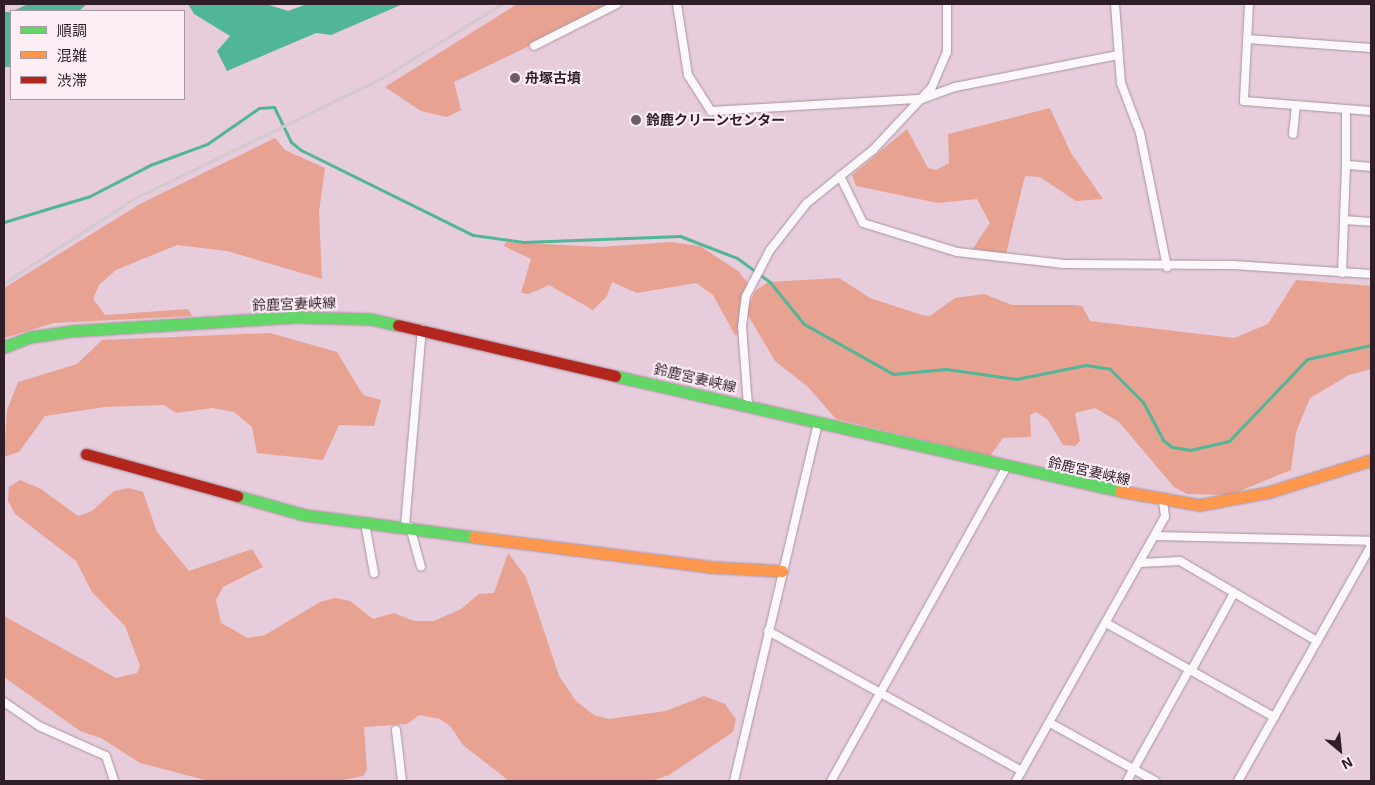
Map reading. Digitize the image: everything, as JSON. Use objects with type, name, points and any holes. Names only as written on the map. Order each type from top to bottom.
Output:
[{"type":"main road","name":"鈴鹿宮妻峡線","points":[[4,347],[30,337],[71,331],[294,317],[371,319],[422,329],[1006,468],[1162,501],[1219,504],[1371,460]]},
{"type":"main road","points":[[86,454],[305,515],[710,567],[782,571]]},
{"type":"street","points":[[534,46],[617,4]]},
{"type":"street","points":[[677,4],[688,75],[712,111],[922,100],[955,87],[1118,55]]},
{"type":"street","points":[[748,406],[742,316],[753,282],[763,262],[807,203],[873,150],[922,100],[944,67],[949,36],[947,4]]},
{"type":"street","points":[[1115,4],[1121,83],[1140,134],[1167,266]]},
{"type":"street","points":[[1249,4],[1244,101],[1371,112]]},
{"type":"street","points":[[1247,39],[1371,48]]},
{"type":"street","points":[[1293,134],[1296,106]]},
{"type":"street","points":[[1342,273],[1346,110]]},
{"type":"street","points":[[1346,165],[1371,167]]},
{"type":"street","points":[[840,176],[864,223],[933,246],[1001,259],[1167,266],[1233,265],[1371,274]]},
{"type":"street","points":[[1344,220],[1371,222]]},
{"type":"street","points":[[422,329],[408,527],[422,567]]},
{"type":"street","points":[[734,781],[818,423]]},
{"type":"street","points":[[831,781],[1006,468]]},
{"type":"street","points":[[1016,781],[1165,517],[1162,501]]},
{"type":"street","points":[[365,523],[374,573]]},
{"type":"street","points":[[1155,536],[1368,541],[1371,546],[1238,781]]},
{"type":"street","points":[[1140,563],[1180,561],[1317,641]]},
{"type":"street","points":[[1127,781],[1234,593]]},
{"type":"street","points":[[1106,623],[1274,716]]},
{"type":"street","points":[[768,631],[1022,771]]},
{"type":"street","points":[[4,702],[39,726],[106,756],[114,781]]},
{"type":"street","points":[[1050,723],[1155,781]]},
{"type":"street","points":[[396,730],[402,781]]},
{"type":"shaded area","points":[[28,4],[87,4],[80,10],[15,10]]},
{"type":"shaded area","points":[[188,4],[266,4],[288,11],[307,4],[403,4],[331,35],[316,33],[227,71],[217,51],[230,36],[194,14]]},
{"type":"shaded area","points":[[517,4],[617,4],[454,82],[461,110],[447,117],[421,111],[385,87]]},
{"type":"shaded area","points":[[4,12],[10,12],[10,67],[4,67]]},
{"type":"shaded area","points":[[1050,108],[1071,153],[1103,199],[1076,201],[1040,177],[1025,176],[1006,254],[970,253],[990,223],[977,199],[938,203],[856,186],[852,175],[907,129],[928,168],[936,170],[949,163],[948,134]]},
{"type":"shaded area","points":[[275,138],[285,150],[325,168],[319,212],[322,279],[227,251],[177,245],[116,270],[99,285],[93,299],[105,315],[188,309],[192,316],[54,323],[4,338],[4,288],[140,204]]},
{"type":"shaded area","points":[[506,242],[600,247],[670,242],[700,246],[738,271],[747,282],[741,335],[735,335],[713,295],[696,283],[637,293],[612,282],[607,296],[593,310],[549,285],[529,294],[521,293],[531,259],[504,246]]},
{"type":"shaded area","points":[[839,278],[870,298],[922,315],[930,316],[955,298],[984,294],[1012,305],[1082,306],[1090,321],[1234,338],[1268,324],[1296,280],[1371,286],[1371,369],[1349,375],[1310,398],[1296,432],[1291,470],[1230,495],[1187,494],[1174,487],[1119,422],[1095,408],[1075,413],[1080,441],[1075,446],[1063,445],[1048,420],[1036,412],[1030,415],[1031,437],[1003,438],[990,456],[836,419],[808,387],[775,361],[746,312],[755,291],[768,282]]},
{"type":"shaded area","points":[[270,333],[337,352],[363,395],[381,400],[374,426],[339,425],[323,460],[257,453],[252,427],[234,412],[212,408],[176,413],[164,405],[105,407],[45,416],[19,452],[4,457],[7,410],[18,382],[77,364],[102,340]]},
{"type":"shaded area","points":[[20,480],[41,489],[78,516],[92,511],[114,491],[129,488],[143,492],[157,532],[189,571],[252,549],[263,567],[223,587],[216,600],[221,623],[248,638],[265,635],[320,602],[335,598],[350,601],[373,619],[394,613],[414,621],[434,621],[461,609],[479,594],[494,593],[508,553],[526,577],[559,676],[576,701],[594,715],[609,719],[666,711],[704,696],[725,704],[736,719],[733,732],[669,775],[651,781],[509,781],[463,745],[451,727],[440,719],[419,715],[407,724],[364,727],[367,770],[363,776],[339,781],[209,781],[140,763],[101,738],[80,731],[4,677],[4,616],[116,678],[137,673],[140,666],[125,626],[92,592],[76,561],[15,514],[8,501],[9,487]]},
{"type":"waterway","points":[[4,222],[90,196],[150,165],[207,144],[259,108],[274,107],[291,142],[301,150],[473,235],[524,242],[680,236],[737,258],[769,281],[804,324],[893,374],[946,369],[1016,379],[1086,365],[1110,369],[1143,402],[1163,440],[1172,447],[1190,450],[1229,441],[1307,359],[1371,345]]},
{"type":"railway","points":[[4,283],[135,198],[380,79],[502,4]]},
{"type":"traffic: fast","points":[[4,347],[30,337],[71,331],[294,317],[371,319],[398,325]]},
{"type":"traffic: fast","points":[[615,376],[1120,491]]},
{"type":"traffic: fast","points":[[237,496],[305,515],[474,537]]},
{"type":"traffic: slow","points":[[1120,491],[1199,505],[1269,492],[1371,460]]},
{"type":"traffic: slow","points":[[474,537],[710,567],[782,571]]},
{"type":"traffic: jam","points":[[398,325],[615,376]]},
{"type":"traffic: jam","points":[[86,454],[237,496]]},
{"type":"place","name":"舟塚古墳","points":[[515,78]]},
{"type":"place","name":"鈴鹿クリーンセンター","points":[[636,120]]}]
